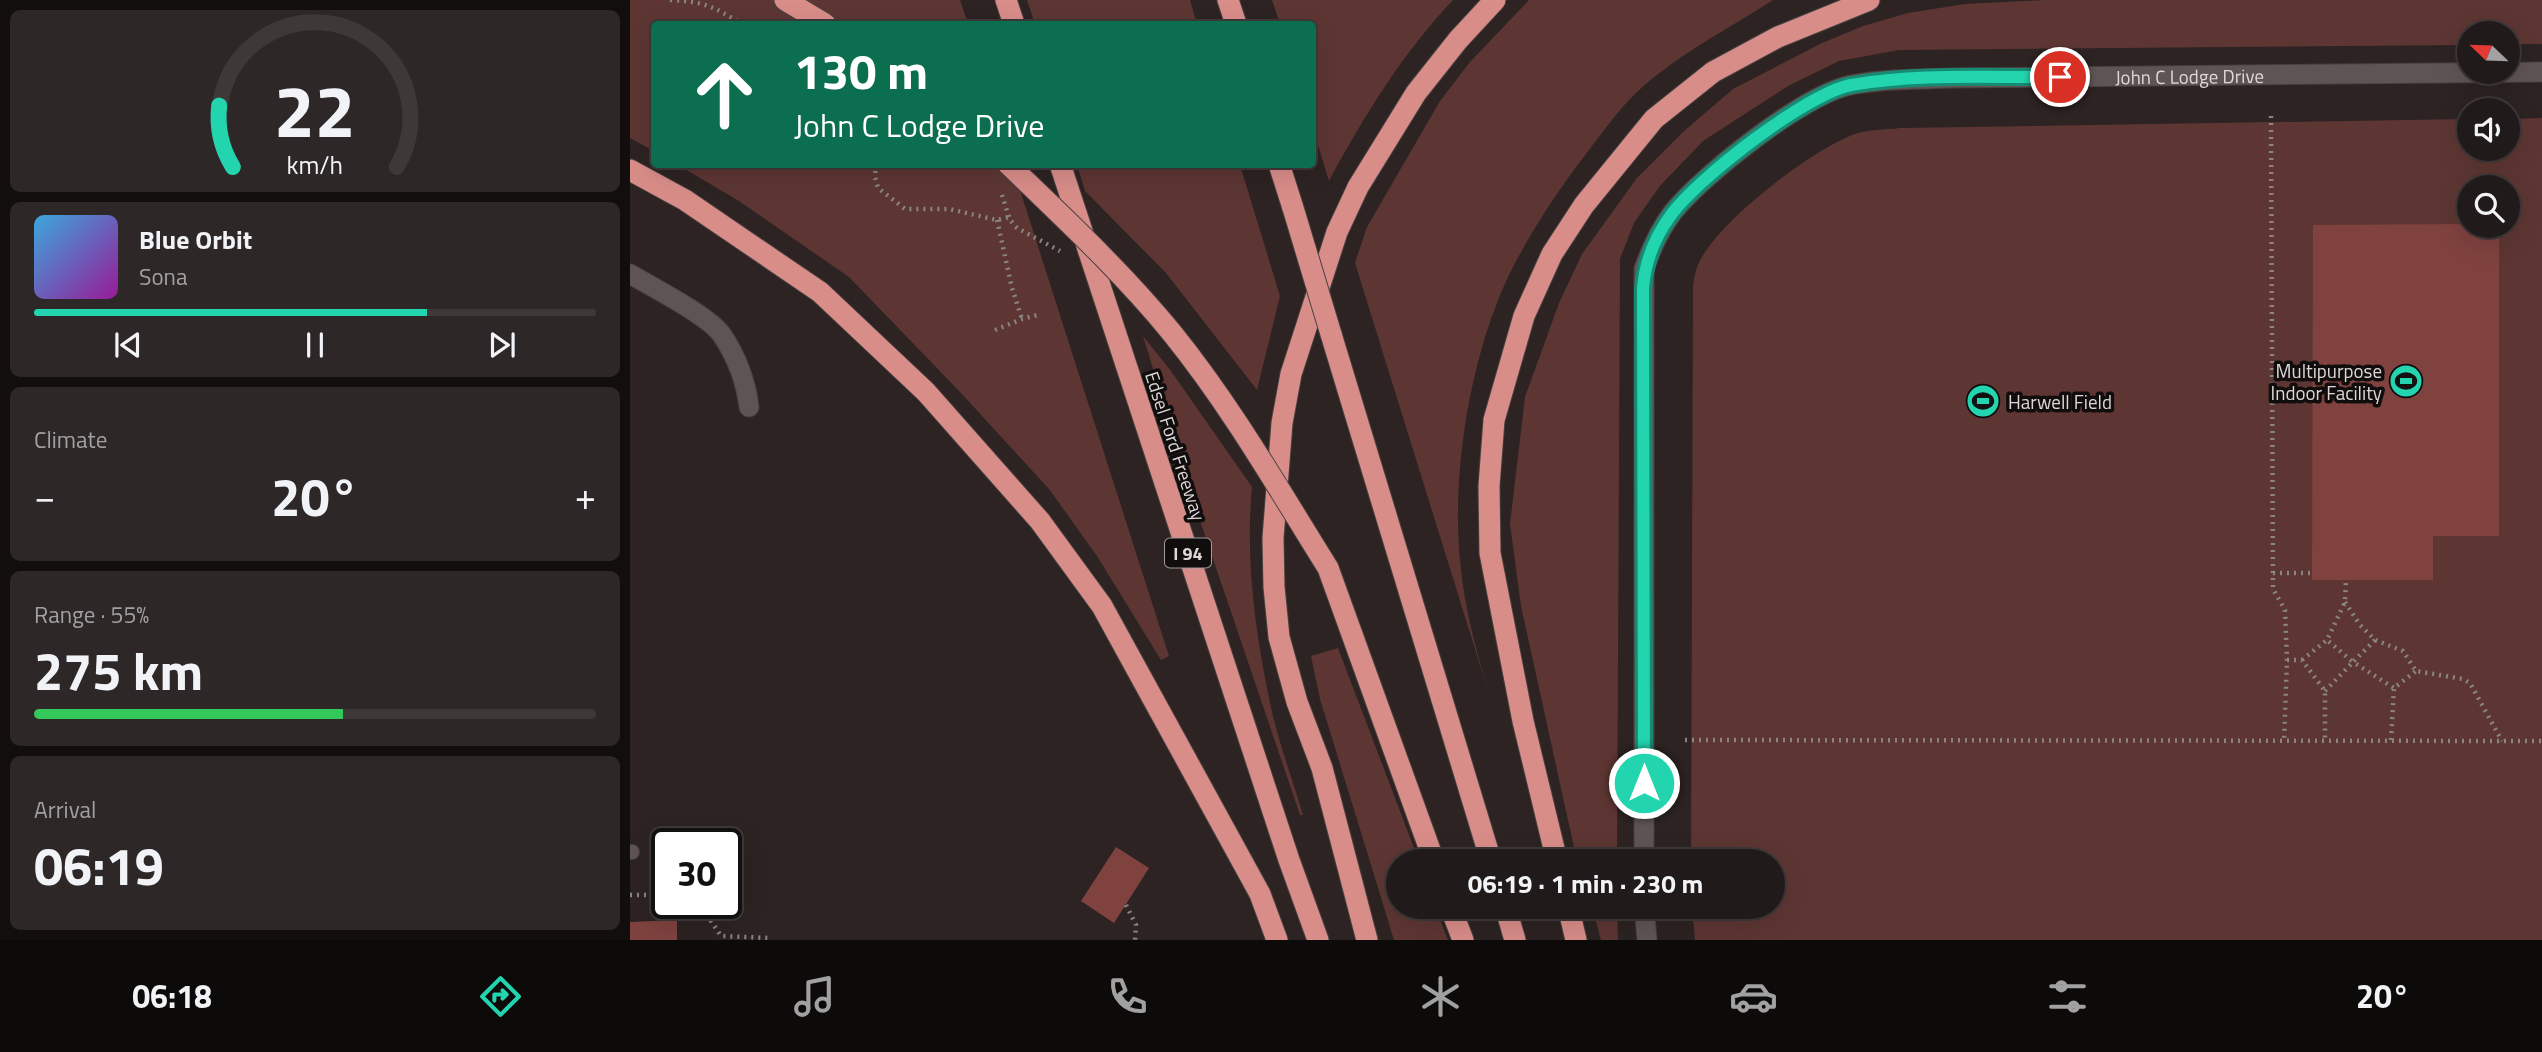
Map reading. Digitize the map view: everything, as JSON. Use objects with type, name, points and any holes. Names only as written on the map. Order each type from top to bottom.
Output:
[{"type":"highway","points":[[785,0],[820,21]]},
{"type":"highway","points":[[1006,0],[1013,21]]},
{"type":"highway","points":[[1228,0],[1235,21]]},
{"type":"highway","points":[[1367,940],[1322,768],[1297,702],[1279,637],[1273,538],[1282,423],[1291,374],[1337,232],[1358,187],[1416,93],[1458,40],[1495,0]]},
{"type":"highway","points":[[1554,849],[1523,721],[1490,553],[1489,486],[1494,420],[1524,316],[1552,254],[1577,215],[1654,119],[1713,72],[1778,37],[1869,0]]},
{"type":"highway","points":[[1012,168],[1115,266],[1172,333],[1225,403],[1328,568],[1430,849]]},
{"type":"highway","name":"Edsel Ford Freeway","points":[[1061,168],[1284,847],[1318,940]]},
{"type":"highway","points":[[1280,168],[1487,849]]},
{"type":"highway","points":[[630,170],[685,200],[820,292],[926,392],[1040,522],[1102,606],[1260,894],[1277,940]]},
{"type":"highway","points":[[1455,919],[1463,940]]},
{"type":"highway","points":[[1509,919],[1515,940]]},
{"type":"highway","points":[[1571,919],[1576,940]]},
{"type":"street","name":"John C Lodge Drive","points":[[1644,849],[1644,270],[1650,251],[1671,215],[1709,177],[1754,140],[1798,110],[1849,86],[1952,78],[2542,72]]},
{"type":"street","points":[[630,274],[704,319],[721,334],[744,378],[749,407]]},
{"type":"street","points":[[1645,919],[1647,940]]},
{"type":"path","points":[[670,0],[694,1],[712,6],[737,21]]},
{"type":"path","points":[[2271,116],[2273,589],[2285,610],[2287,660],[2284,741]]},
{"type":"path","points":[[876,168],[878,188],[905,209],[949,209],[997,220],[1009,218]]},
{"type":"path","points":[[997,220],[1012,288],[1022,319]]},
{"type":"path","points":[[995,330],[1041,314]]},
{"type":"path","points":[[2273,573],[2313,573]]},
{"type":"path","points":[[2287,660],[2302,660],[2327,640],[2345,602],[2346,580]]},
{"type":"path","points":[[2345,602],[2360,625],[2375,640],[2403,652],[2416,671],[2463,679],[2470,683],[2502,741]]},
{"type":"path","points":[[2327,640],[2353,662],[2393,688]]},
{"type":"path","points":[[2325,691],[2375,640]]},
{"type":"path","points":[[2302,660],[2325,691],[2325,742]]},
{"type":"path","points":[[2393,688],[2416,671]]},
{"type":"path","points":[[2391,740],[2393,688]]},
{"type":"path","points":[[1685,740],[2542,741]]},
{"type":"path","points":[[630,895],[651,895]]},
{"type":"path","points":[[1126,905],[1136,925],[1135,940]]},
{"type":"path","points":[[710,919],[721,936],[770,940]]},
{"type":"shaded area","points":[[630,0],[960,0],[967,21],[651,21],[651,149],[630,138]]},
{"type":"shaded area","points":[[1027,0],[1190,0],[1196,21],[1034,21]]},
{"type":"shaded area","points":[[1272,0],[1453,0],[1417,42],[1385,86],[1329,181],[1316,139],[1316,21],[1279,21]]},
{"type":"shaded area","points":[[1529,0],[1773,0],[1686,54],[1630,99],[1566,180],[1522,250],[1499,297],[1476,370],[1468,409],[1462,448],[1458,525],[1465,598],[1494,710],[1355,263],[1367,227],[1440,101],[1470,62]]},
{"type":"shaded area","points":[[2045,0],[2542,0],[2542,44],[2520,44],[2520,21],[2457,21],[2457,45],[1899,50],[1839,61],[1788,86],[1703,141],[1659,187],[1634,223],[1620,259],[1617,849],[1574,849],[1521,606],[1510,524],[1525,397],[1559,303],[1582,254],[1637,178],[1683,132],[1733,89],[1820,44],[1863,26],[1908,13],[1965,4]]},
{"type":"shaded area","points":[[2542,118],[2542,940],[1695,940],[1693,919],[1785,919],[1785,849],[1691,849],[1693,288],[1696,272],[1702,257],[1729,223],[1770,187],[1813,156],[1858,133],[1900,128],[2457,119],[2457,161],[2520,161],[2520,119]]},
{"type":"shaded area","points":[[683,168],[1013,168],[1169,656],[1161,660],[1097,556],[1049,489],[961,393],[849,277],[739,201]]},
{"type":"shaded area","points":[[1078,168],[1241,168],[1280,296],[1257,390],[1166,273],[1085,191]]},
{"type":"shaded area","points":[[1143,336],[1171,371],[1252,487],[1251,571],[1261,656],[1275,725],[1303,815],[1300,815],[1194,503]]},
{"type":"shaded area","points":[[1338,648],[1414,849],[1386,849],[1386,914],[1320,699],[1311,656]]},
{"type":"shaded area","points":[[1388,919],[1440,919],[1448,940],[1394,940]]},
{"type":"shaded area","points":[[1595,919],[1617,919],[1618,940],[1601,940]]},
{"type":"building","name":"Multipurpose Indoor Facility","points":[[2457,224],[2457,238],[2499,238],[2499,536],[2433,536],[2433,580],[2312,580],[2313,225]]},
{"type":"building","points":[[1116,847],[1149,868],[1114,923],[1081,901]]},
{"type":"building","points":[[677,920],[677,940],[630,940],[630,922]]},
{"type":"place","name":"Multipurpose Indoor Facility","points":[[2406,381]]},
{"type":"place","name":"Harwell Field","points":[[1983,401]]},
{"type":"route","points":[[1644,783],[1643,289],[1644,270],[1659,234],[1682,202],[1754,140],[1798,110],[1849,86],[1902,80],[2060,77]]}]
